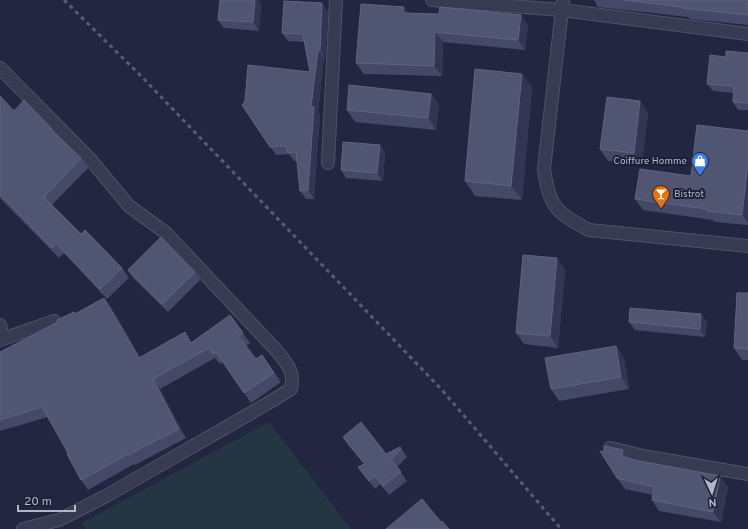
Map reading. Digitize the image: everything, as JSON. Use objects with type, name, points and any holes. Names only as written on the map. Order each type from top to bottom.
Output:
[{"type":"street","points":[[328,164],[336,0]]},
{"type":"street","points":[[432,0],[563,5],[748,34]]},
{"type":"street","points":[[563,5],[544,169],[547,189],[554,206],[570,221],[589,230],[748,246]]},
{"type":"street","points":[[0,68],[85,154],[129,206],[166,233],[277,351],[291,370],[293,380],[291,389],[106,496],[59,520],[23,529]]},
{"type":"street","points":[[0,324],[2,340],[54,321]]},
{"type":"street","points":[[605,447],[643,456],[748,474]]},
{"type":"shaded area","points":[[269,422],[351,529],[86,529],[82,523]]},
{"type":"building","points":[[220,0],[255,0],[253,22],[218,20]]},
{"type":"building","points":[[624,0],[748,0],[748,15],[682,8],[683,7]]},
{"type":"building","points":[[284,1],[322,3],[320,50],[318,50],[311,107],[314,107],[308,190],[300,191],[296,152],[288,153],[286,146],[270,147],[242,105],[245,101],[248,65],[310,72],[303,34],[282,33]]},
{"type":"building","points":[[361,4],[404,7],[403,13],[439,14],[440,7],[521,15],[518,40],[435,32],[434,66],[356,63]]},
{"type":"building","points":[[726,51],[748,53],[748,103],[733,102],[734,86],[707,84],[710,55],[726,57]]},
{"type":"building","points":[[475,69],[522,74],[511,186],[465,181]]},
{"type":"building","points":[[349,85],[431,94],[428,118],[347,110]]},
{"type":"building","points":[[0,96],[14,111],[24,100],[52,129],[51,130],[81,158],[44,197],[81,234],[85,230],[122,268],[100,289],[56,243],[52,248],[0,195]]},
{"type":"building","points":[[607,97],[640,101],[634,153],[600,149]]},
{"type":"building","points":[[697,125],[748,131],[748,163],[742,215],[707,211],[707,209],[635,199],[640,169],[691,176]]},
{"type":"building","points":[[343,142],[380,145],[377,173],[341,170]]},
{"type":"building","points":[[161,237],[195,272],[162,304],[128,270]]},
{"type":"building","points":[[523,255],[557,258],[550,336],[516,333]]},
{"type":"building","points":[[737,293],[748,293],[748,349],[734,348]]},
{"type":"building","points":[[104,298],[139,358],[185,332],[191,343],[230,315],[243,333],[238,336],[256,359],[262,355],[274,373],[244,393],[216,352],[213,354],[209,348],[153,379],[179,429],[128,454],[81,480],[67,454],[68,453],[42,407],[0,420],[0,352],[58,322],[57,320],[74,312],[75,314]]},
{"type":"building","points":[[630,308],[701,314],[700,329],[629,322]]},
{"type":"building","points":[[616,346],[621,377],[551,389],[545,358]]},
{"type":"building","points":[[361,422],[386,454],[400,447],[401,449],[391,459],[401,472],[383,486],[375,476],[369,481],[358,467],[365,464],[343,437]]},
{"type":"building","points":[[605,446],[623,450],[622,456],[634,460],[720,476],[713,512],[652,500],[654,487],[617,478],[600,451],[604,452]]},
{"type":"building","points":[[422,499],[441,522],[442,521],[449,529],[386,529]]},
{"type":"railway","points":[[64,0],[141,76],[442,390],[561,529]]},
{"type":"place","name":"Coiffure Homme","points":[[700,176]]},
{"type":"place","name":"Bistrot","points":[[661,209]]}]
